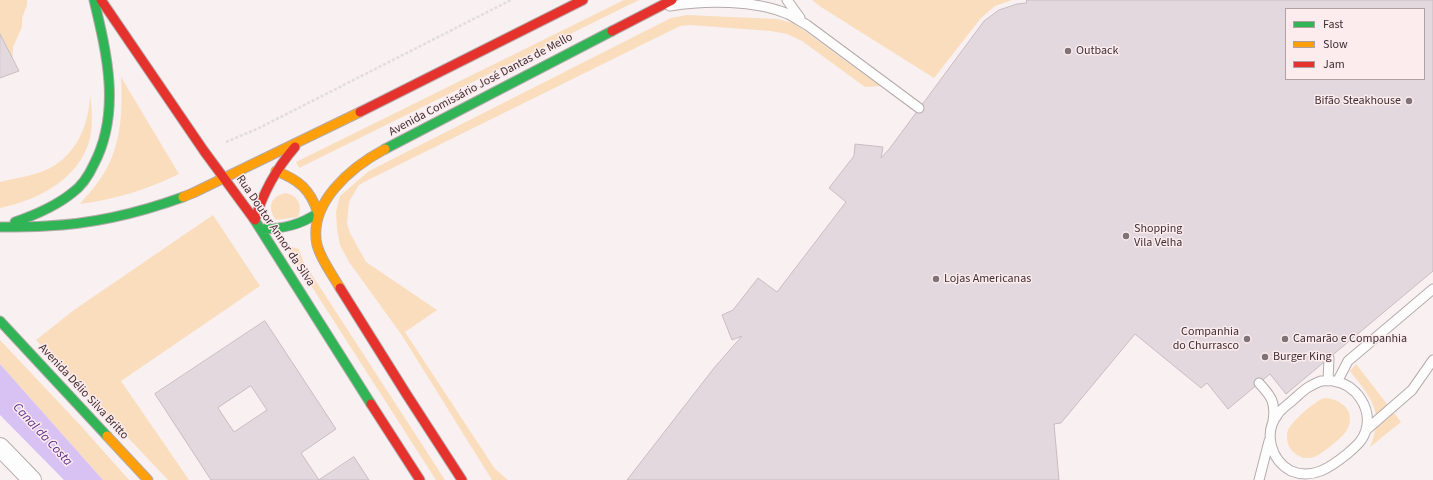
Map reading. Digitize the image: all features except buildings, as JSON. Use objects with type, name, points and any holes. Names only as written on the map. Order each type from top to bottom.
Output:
[{"type":"main road","points":[[1,227],[30,217],[52,206],[74,192],[93,169],[102,148],[108,120],[110,91],[104,49],[94,0]]},
{"type":"main road","name":"Rua Doutor Annor da Silva","points":[[101,0],[204,151],[262,229],[377,414],[420,480]]},
{"type":"main road","points":[[1,227],[47,226],[84,222],[158,206],[193,193],[301,141],[583,0]]},
{"type":"main road","name":"Avenida Comissário José Dantas de Mello","points":[[318,213],[340,181],[376,154],[672,0]]},
{"type":"main road","points":[[255,220],[263,194],[276,171],[285,158],[301,141]]},
{"type":"main road","points":[[262,229],[274,230],[298,225],[318,213],[315,201],[299,182],[288,175],[276,171]]},
{"type":"main road","name":"Rua Doutor Annor da Silva","points":[[318,213],[316,227],[317,243],[322,258],[407,396],[462,480]]},
{"type":"main road","name":"Avenida Délio Silva Britto","points":[[0,321],[148,480]]},
{"type":"street","points":[[0,447],[32,480]]},
{"type":"lane","points":[[787,0],[793,10],[806,25]]},
{"type":"lane","points":[[655,9],[684,3],[706,1],[746,3],[774,8],[788,14],[806,25],[919,108]]},
{"type":"lane","points":[[1333,381],[1348,361],[1433,289]]},
{"type":"lane","points":[[1329,358],[1333,381]]},
{"type":"lane","points":[[1366,430],[1412,390],[1433,360]]},
{"type":"lane","points":[[1272,424],[1278,414],[1308,386],[1321,381],[1333,381],[1346,385],[1357,393],[1364,404],[1367,417],[1366,430],[1360,442],[1317,480]]},
{"type":"lane","points":[[1259,383],[1270,395],[1273,405],[1270,436],[1259,480]]},
{"type":"lane","points":[[1270,436],[1271,448],[1276,458],[1284,467],[1294,473],[1306,476],[1318,474],[1328,469]]},
{"type":"path","points":[[223,144],[259,128],[511,0]]},
{"type":"shaded area","points":[[0,0],[27,0],[27,5],[22,18],[22,27],[13,47],[13,58],[0,34]]},
{"type":"shaded area","points":[[624,0],[639,0],[299,168],[296,162]]},
{"type":"shaded area","points":[[812,0],[1012,0],[995,6],[981,18],[934,78]]},
{"type":"shaded area","points":[[687,15],[777,19],[793,23],[880,86],[865,87],[802,41],[787,34],[771,31],[690,25],[680,26],[366,181],[359,185],[349,202],[347,224],[350,233],[366,262],[437,310],[405,332],[495,469],[508,480],[492,480],[401,334],[349,262],[340,245],[337,229],[336,212],[340,196],[369,171],[671,18]]},
{"type":"shaded area","points":[[121,77],[179,174],[155,185],[131,193],[80,204],[94,188],[112,158],[121,119]]},
{"type":"shaded area","points":[[90,95],[92,127],[90,138],[85,152],[77,165],[67,176],[43,193],[0,208],[0,182],[48,169],[67,156],[80,138],[87,117]]},
{"type":"shaded area","points":[[286,193],[294,196],[300,205],[298,217],[276,220],[273,216],[271,207],[273,200],[276,197]]},
{"type":"shaded area","points":[[213,215],[260,286],[121,381],[189,480],[168,480],[36,340],[74,310]]},
{"type":"shaded area","points":[[285,245],[299,249],[303,261],[445,480],[436,480]]},
{"type":"shaded area","points":[[0,340],[81,426],[129,480],[103,480],[0,364]]},
{"type":"shaded area","points":[[1356,364],[1401,422],[1370,447],[1374,435],[1376,415],[1370,398],[1350,371]]},
{"type":"shaded area","points":[[1324,398],[1336,400],[1346,407],[1349,412],[1350,423],[1345,433],[1337,441],[1317,456],[1310,458],[1301,457],[1293,452],[1289,446],[1287,437],[1288,430],[1304,412]]},
{"type":"water","name":"Canal da Costa","points":[[0,364],[103,480],[64,480],[0,415]]},
{"type":"traffic: fast","points":[[15,222],[52,206],[76,190],[90,172],[102,144],[107,124],[109,83],[107,62],[94,0]]},
{"type":"traffic: fast","points":[[385,149],[612,31]]},
{"type":"traffic: fast","points":[[0,227],[35,227],[81,223],[132,213],[183,197]]},
{"type":"traffic: fast","points":[[262,229],[291,226],[305,221],[318,213]]},
{"type":"traffic: fast","points":[[254,219],[371,404]]},
{"type":"traffic: fast","points":[[0,321],[107,436]]},
{"type":"traffic: slow","points":[[183,197],[360,112]]},
{"type":"traffic: slow","points":[[340,288],[324,262],[317,245],[316,230],[319,215],[326,201],[346,176],[385,149]]},
{"type":"traffic: slow","points":[[276,171],[303,186],[315,205],[318,213]]},
{"type":"traffic: slow","points":[[107,436],[148,480]]},
{"type":"traffic: jam","points":[[101,0],[204,151],[254,219]]},
{"type":"traffic: jam","points":[[360,112],[583,0]]},
{"type":"traffic: jam","points":[[612,31],[672,0]]},
{"type":"traffic: jam","points":[[255,220],[271,181],[295,147]]},
{"type":"traffic: jam","points":[[340,288],[462,480]]},
{"type":"traffic: jam","points":[[371,404],[420,480]]},
{"type":"place","name":"Outback","points":[[1068,51]]},
{"type":"place","name":"Bifão Steakhouse","points":[[1409,101]]},
{"type":"place","name":"Shopping Vila Velha","points":[[1126,236]]},
{"type":"place","name":"Lojas Americanas","points":[[936,279]]},
{"type":"place","name":"Companhia do Churrasco","points":[[1247,339]]},
{"type":"place","name":"Camarão e Companhia","points":[[1285,339]]},
{"type":"place","name":"Burger King","points":[[1265,357]]}]
